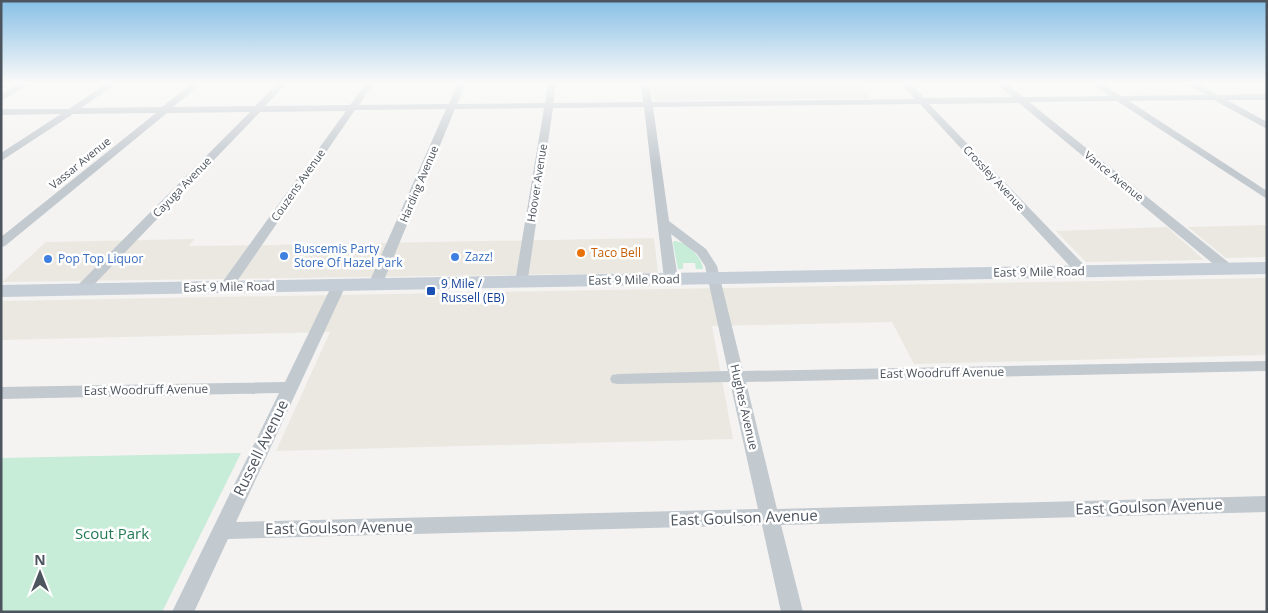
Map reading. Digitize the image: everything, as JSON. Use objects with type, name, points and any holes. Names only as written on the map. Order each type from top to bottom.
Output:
[{"type":"main road","name":"East 9 Mile Road","points":[[1,291],[1267,268]]},
{"type":"street","points":[[1,112],[29,112]]},
{"type":"street","points":[[1,158],[70,112]]},
{"type":"street","name":"Vassar Avenue","points":[[1,243],[163,112]]},
{"type":"street","name":"Cayuga Avenue","points":[[81,290],[255,112]]},
{"type":"street","name":"Couzens Avenue","points":[[226,287],[350,112]]},
{"type":"street","name":"Harding Avenue","points":[[375,284],[450,112]]},
{"type":"street","name":"Hoover Avenue","points":[[522,282],[548,112]]},
{"type":"street","points":[[648,112],[671,279]]},
{"type":"street","name":"Crossley Avenue","points":[[932,112],[1083,272]]},
{"type":"street","name":"Vance Avenue","points":[[1034,112],[1228,269]]},
{"type":"street","points":[[1139,112],[1267,196]]},
{"type":"street","points":[[1241,112],[1267,126]]},
{"type":"street","name":"Hughes Avenue","points":[[663,222],[702,252],[710,263],[792,612]]},
{"type":"street","name":"Russell Avenue","points":[[183,612],[339,285]]},
{"type":"street","name":"East Woodruff Avenue","points":[[618,379],[1267,366]]},
{"type":"street","name":"East Woodruff Avenue","points":[[1,393],[290,387]]},
{"type":"street","name":"East Goulson Avenue","points":[[221,531],[1267,504]]},
{"type":"shaded area","points":[[1267,225],[1267,257],[1226,258],[1188,227]]},
{"type":"shaded area","points":[[1167,227],[1204,260],[1086,262],[1056,231]]},
{"type":"shaded area","points":[[654,238],[658,273],[2,282],[46,242],[194,239],[189,246]]},
{"type":"shaded area","points":[[1267,278],[1267,355],[914,364],[892,322],[712,326],[733,439],[276,451],[330,332],[1,340],[1,301]]},
{"type":"green space","points":[[674,241],[693,250],[700,260],[703,269],[696,269],[695,263],[683,263],[683,269],[678,269]]},
{"type":"green space","name":"Scout Park","points":[[241,453],[162,612],[1,612],[1,458]]},
{"type":"place","name":"Taco Bell","points":[[581,253]]},
{"type":"place","name":"Buscemis Party Store Of Hazel Park","points":[[284,256]]},
{"type":"place","name":"Zazz!","points":[[455,257]]},
{"type":"place","name":"Pop Top Liquor","points":[[48,259]]},
{"type":"place","name":"9 Mile / Russell (EB)","points":[[431,291]]}]
